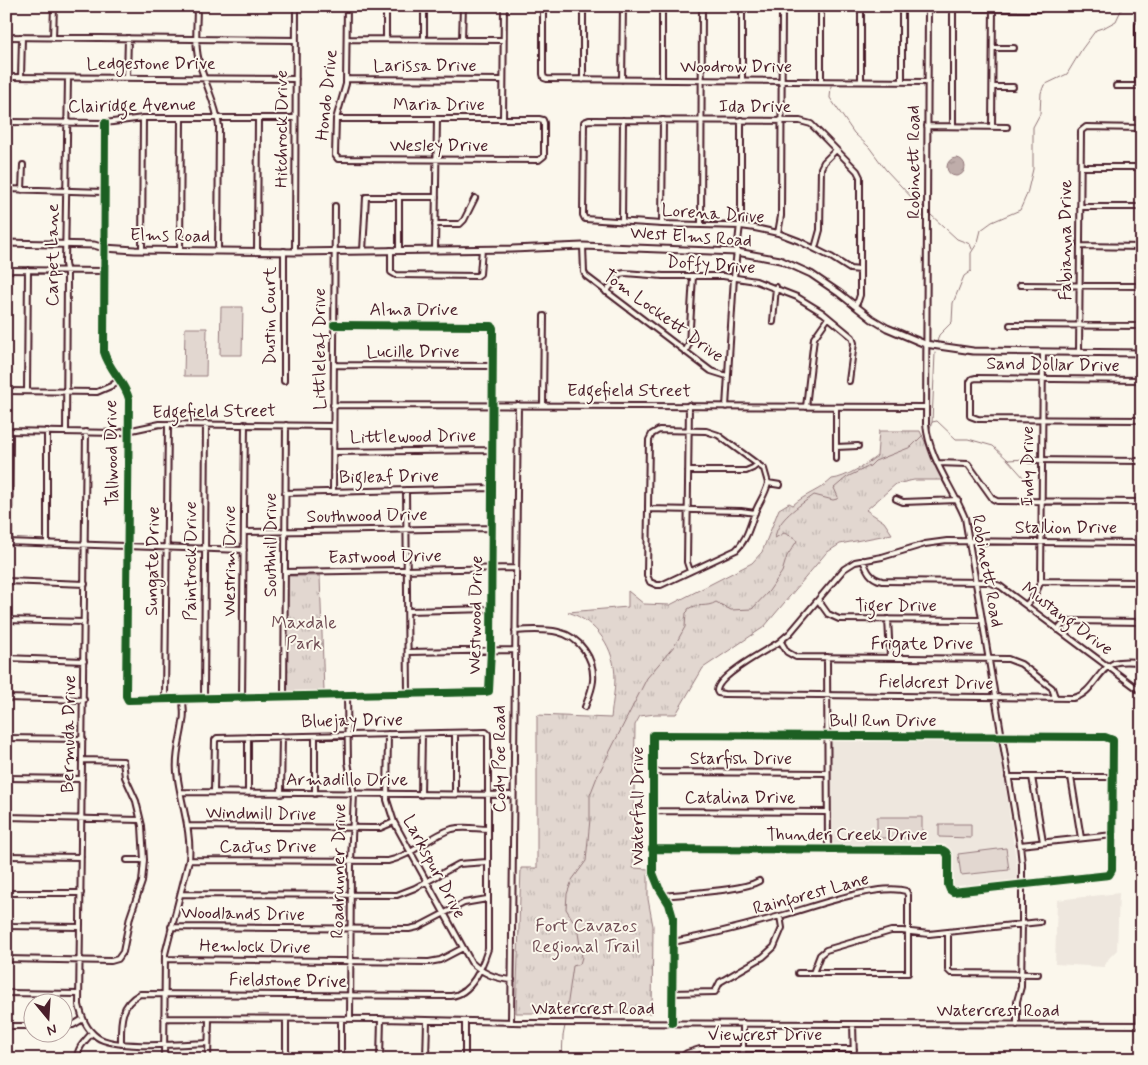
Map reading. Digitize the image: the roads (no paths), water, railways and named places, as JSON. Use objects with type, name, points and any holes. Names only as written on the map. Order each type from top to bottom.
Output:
[{"type":"main road","name":"Elms Road","points":[[6,243],[94,244],[104,248],[142,250],[334,252]]},
{"type":"main road","name":"West Elms Road","points":[[334,252],[482,250],[583,246],[737,252],[780,260],[796,267],[822,282],[887,328],[925,344],[961,351],[1142,353]]},
{"type":"street","points":[[53,38],[54,6]]},
{"type":"street","points":[[197,6],[196,39],[198,58],[218,118],[220,133],[218,251]]},
{"type":"street","name":"Hitchrock Drive","points":[[295,252],[296,6]]},
{"type":"street","name":"Hondo Drive","points":[[336,157],[336,119],[346,79],[347,6]]},
{"type":"street","points":[[386,6],[386,39]]},
{"type":"street","points":[[424,6],[424,39]]},
{"type":"street","points":[[462,6],[462,40]]},
{"type":"street","points":[[503,120],[504,6]]},
{"type":"street","name":"Woodrow Drive","points":[[544,6],[544,78],[548,79],[928,82]]},
{"type":"street","points":[[582,80],[583,6]]},
{"type":"street","points":[[622,80],[623,6]]},
{"type":"street","points":[[662,6],[662,80]]},
{"type":"street","points":[[701,224],[702,6]]},
{"type":"street","points":[[742,6],[742,81]]},
{"type":"street","points":[[778,233],[781,216],[782,6]]},
{"type":"street","points":[[821,6],[821,81]]},
{"type":"street","points":[[861,6],[861,81]]},
{"type":"street","points":[[902,6],[902,81]]},
{"type":"street","points":[[928,7],[1040,9]]},
{"type":"street","name":"Robinett Road","points":[[928,7],[925,407],[928,440],[958,500],[965,518],[970,541],[994,697],[1020,845],[1022,884],[1021,987],[1017,1001],[1017,1025]]},
{"type":"street","points":[[952,126],[953,7]]},
{"type":"street","points":[[992,127],[993,8]]},
{"type":"street","points":[[1116,86],[1140,86],[1138,25]]},
{"type":"street","points":[[6,37],[296,40]]},
{"type":"street","points":[[21,77],[22,38]]},
{"type":"street","points":[[127,77],[128,38]]},
{"type":"street","points":[[347,39],[503,40]]},
{"type":"street","points":[[993,48],[1014,48]]},
{"type":"street","name":"Ledgestone Drive","points":[[6,77],[296,79]]},
{"type":"street","name":"Carpet Lane","points":[[66,432],[67,271],[65,244],[68,78]]},
{"type":"street","name":"Larissa Drive","points":[[346,79],[503,80]]},
{"type":"street","points":[[993,87],[1013,87]]},
{"type":"street","points":[[142,250],[143,118]]},
{"type":"street","name":"Clairidge Avenue","points":[[6,122],[105,123],[143,118],[258,119]]},
{"type":"street","points":[[257,251],[258,119],[295,118]]},
{"type":"street","points":[[180,250],[181,119]]},
{"type":"street","name":"Maria Drive","points":[[336,119],[543,120],[543,159]]},
{"type":"street","points":[[435,250],[436,119]]},
{"type":"street","points":[[622,220],[623,120]]},
{"type":"street","points":[[662,224],[663,120]]},
{"type":"street","points":[[726,406],[734,277],[741,226],[742,120]]},
{"type":"street","name":"Ida Drive","points":[[585,219],[583,215],[583,125],[585,121],[742,120],[808,122],[857,171],[860,177],[860,295],[854,305]]},
{"type":"street","name":"Tallwood Drive","points":[[105,123],[104,352],[108,364],[128,395],[127,698]]},
{"type":"street","points":[[927,126],[1007,127]]},
{"type":"street","name":"Fabianna Drive","points":[[1079,352],[1082,129],[1086,127],[1142,128]]},
{"type":"street","points":[[815,248],[820,230],[821,168],[824,162],[836,150]]},
{"type":"street","name":"Wesley Drive","points":[[336,157],[340,159],[543,159]]},
{"type":"street","points":[[22,190],[23,165]]},
{"type":"street","points":[[1080,167],[1142,168]]},
{"type":"street","points":[[6,189],[104,192]]},
{"type":"street","points":[[399,196],[399,250]]},
{"type":"street","points":[[363,251],[366,197],[436,196]]},
{"type":"street","points":[[435,224],[460,224],[475,198]]},
{"type":"street","name":"Littleleaf Drive","points":[[333,492],[335,206]]},
{"type":"street","points":[[1080,207],[1142,207]]},
{"type":"street","name":"Lorena Drive","points":[[585,219],[662,224],[741,226],[778,233],[815,248],[850,269],[860,270]]},
{"type":"street","name":"Tom Lockett Drive","points":[[583,246],[584,274],[715,374],[727,376]]},
{"type":"street","points":[[1080,246],[1142,247]]},
{"type":"street","points":[[391,250],[392,274],[477,276],[480,274],[481,269],[482,250]]},
{"type":"street","name":"Dustin Court","points":[[284,251],[284,380]]},
{"type":"street","points":[[6,270],[104,271]]},
{"type":"street","points":[[27,391],[28,270]]},
{"type":"street","name":"Doffy Drive","points":[[606,292],[623,273],[734,277],[776,287],[797,297],[851,336],[854,340],[849,381]]},
{"type":"street","points":[[685,352],[689,344],[694,276]]},
{"type":"street","points":[[1020,286],[1142,286]]},
{"type":"street","points":[[772,322],[776,287]]},
{"type":"street","points":[[543,405],[544,316]]},
{"type":"street","points":[[806,407],[815,335],[828,318]]},
{"type":"street","name":"Alma Drive","points":[[334,326],[471,325],[493,327]]},
{"type":"street","points":[[1010,325],[1142,326]]},
{"type":"street","name":"Westwood Drive","points":[[127,698],[131,700],[204,699],[488,692],[490,687],[491,650],[493,327]]},
{"type":"street","name":"Indy Drive","points":[[1026,605],[1035,595],[1041,581],[1043,352]]},
{"type":"street","name":"Lucille Drive","points":[[334,365],[492,366]]},
{"type":"street","name":"Sand Dollar Drive","points":[[1042,419],[978,419],[970,416],[970,382],[972,379],[1142,380]]},
{"type":"street","points":[[6,391],[97,392],[119,380]]},
{"type":"street","name":"Edgefield Street","points":[[333,405],[925,407]]},
{"type":"street","name":"Cody Poe Road","points":[[511,1022],[518,405]]},
{"type":"street","points":[[689,406],[687,562],[690,572]]},
{"type":"street","points":[[836,406],[836,459]]},
{"type":"street","points":[[1042,419],[1142,420]]},
{"type":"street","name":"Edgefield Street","points":[[8,431],[128,431],[154,424],[206,423],[333,426]]},
{"type":"street","name":"Paintrock Drive","points":[[204,699],[206,423]]},
{"type":"street","name":"Sungate Drive","points":[[165,699],[168,424]]},
{"type":"street","name":"Westrim Drive","points":[[242,698],[245,424]]},
{"type":"street","name":"Southhill Drive","points":[[284,696],[286,425]]},
{"type":"street","points":[[659,430],[689,431],[706,431],[718,435],[758,464],[766,472],[768,483],[754,513],[746,539],[736,550],[661,585],[657,585],[650,582],[647,575],[650,436],[659,430]]},
{"type":"street","points":[[8,431],[8,542],[244,550]]},
{"type":"street","points":[[46,544],[47,431]]},
{"type":"street","name":"Bermuda Drive","points":[[86,432],[79,1004],[83,1020],[92,1033]]},
{"type":"street","points":[[836,447],[858,446]]},
{"type":"street","name":"Littlewood Drive","points":[[334,452],[493,450]]},
{"type":"street","points":[[1030,460],[1142,461]]},
{"type":"street","points":[[938,463],[968,464],[995,501],[1142,502]]},
{"type":"street","points":[[688,470],[746,471],[758,464]]},
{"type":"street","points":[[768,483],[780,485]]},
{"type":"street","name":"Bigleaf Drive","points":[[285,493],[492,488]]},
{"type":"street","points":[[406,490],[408,693]]},
{"type":"street","points":[[896,499],[903,502],[958,500]]},
{"type":"street","points":[[648,509],[741,511],[754,513]]},
{"type":"street","name":"Southwood Drive","points":[[244,532],[492,528]]},
{"type":"street","name":"Stallion Drive","points":[[717,690],[718,685],[737,668],[780,642],[844,569],[855,562],[882,557],[925,544],[947,541],[1142,543]]},
{"type":"street","name":"Mustang Drive","points":[[863,560],[867,571],[872,577],[882,581],[988,582],[1000,586],[1142,692]]},
{"type":"street","name":"Eastwood Drive","points":[[285,572],[516,568]]},
{"type":"street","points":[[6,581],[85,584]]},
{"type":"street","points":[[1041,581],[1142,582]]},
{"type":"street","name":"Tiger Drive","points":[[818,600],[828,614],[836,618],[982,620]]},
{"type":"street","points":[[407,611],[491,609]]},
{"type":"street","points":[[6,620],[84,622]]},
{"type":"street","points":[[888,620],[890,657]]},
{"type":"street","points":[[1058,630],[1063,624],[1072,621],[1142,622]]},
{"type":"street","points":[[515,631],[557,632],[580,644],[590,660],[593,674],[591,690],[585,707]]},
{"type":"street","name":"Frigate Drive","points":[[780,642],[787,652],[796,657],[1008,659],[1020,664],[1052,688],[1054,697]]},
{"type":"street","points":[[408,652],[515,650]]},
{"type":"street","points":[[827,657],[828,850]]},
{"type":"street","points":[[6,658],[84,660]]},
{"type":"street","points":[[1108,667],[1117,662],[1142,662]]},
{"type":"street","name":"Fieldcrest Drive","points":[[717,690],[718,693],[724,694],[1073,698],[1088,690],[1108,667]]},
{"type":"street","name":"Roadrunner Drive","points":[[347,694],[349,770],[354,794],[351,861],[350,1019]]},
{"type":"street","points":[[6,698],[84,700]]},
{"type":"street","points":[[164,1059],[165,960],[189,860],[190,844],[176,760],[178,740],[184,721],[183,699]]},
{"type":"street","name":"Bluejay Drive","points":[[214,792],[216,738],[486,732],[488,734]]},
{"type":"street","points":[[455,733],[455,794]]},
{"type":"street","name":"Larkspur Drive","points":[[388,734],[388,809],[463,948],[471,962],[479,970]]},
{"type":"street","points":[[421,795],[422,734]]},
{"type":"street","name":"Fieldstone Drive","points":[[122,1044],[122,1013],[133,999],[144,993],[455,996],[465,992],[484,961],[488,949],[488,734]]},
{"type":"street","name":"Bull Run Drive","points":[[653,734],[1105,737],[1113,740]]},
{"type":"street","name":"Waterfall Drive","points":[[653,734],[653,873],[672,911],[672,1023]]},
{"type":"street","points":[[281,794],[282,736]]},
{"type":"street","points":[[315,736],[315,794]]},
{"type":"street","points":[[248,737],[248,793]]},
{"type":"street","points":[[6,738],[83,739]]},
{"type":"street","name":"Thunder Creek Drive","points":[[652,849],[943,850],[948,856],[948,885],[953,892],[1109,875],[1112,870],[1113,740]]},
{"type":"street","points":[[6,959],[111,961],[120,957],[130,916],[142,882],[144,839],[136,801],[125,777],[124,762],[122,760],[82,760]]},
{"type":"street","name":"Starfish Drive","points":[[654,772],[828,773]]},
{"type":"street","points":[[1008,776],[1113,777]]},
{"type":"street","points":[[1032,776],[1043,842]]},
{"type":"street","points":[[1071,777],[1081,838]]},
{"type":"street","points":[[6,778],[82,779]]},
{"type":"street","name":"Armadillo Drive","points":[[181,792],[514,795]]},
{"type":"street","name":"Catalina Drive","points":[[653,811],[827,812]]},
{"type":"street","points":[[6,817],[140,820]]},
{"type":"street","name":"Windmill Drive","points":[[187,826],[377,828],[394,822]]},
{"type":"street","name":"Cactus Drive","points":[[189,860],[391,861],[452,830],[465,828],[488,829]]},
{"type":"street","points":[[1020,845],[1113,835]]},
{"type":"street","points":[[6,856],[81,857]]},
{"type":"street","points":[[127,860],[144,860]]},
{"type":"street","points":[[181,894],[397,895],[459,864],[488,862]]},
{"type":"street","points":[[664,896],[735,887],[759,881]]},
{"type":"street","name":"Rainforest Lane","points":[[673,942],[715,934],[868,891],[906,891],[908,895],[908,973],[813,973]]},
{"type":"street","points":[[6,893],[81,894]]},
{"type":"street","name":"Woodlands Drive","points":[[172,927],[409,929],[418,927],[464,903],[487,899]]},
{"type":"street","points":[[672,993],[715,992],[720,982],[763,958],[774,947],[782,928],[780,916]]},
{"type":"street","points":[[1140,1025],[1142,919]]},
{"type":"street","points":[[798,973],[813,973],[820,955],[826,950],[891,931],[930,934],[1040,922]]},
{"type":"street","points":[[6,926],[80,927]]},
{"type":"street","points":[[948,932],[948,970],[951,973],[1038,974]]},
{"type":"street","name":"Hemlock Drive","points":[[165,960],[429,962],[440,960],[463,948]]},
{"type":"street","points":[[479,970],[497,978],[512,980]]},
{"type":"street","points":[[6,993],[79,994]]},
{"type":"street","name":"Watercrest Road","points":[[164,1018],[381,1019],[554,1023],[1140,1025]]},
{"type":"street","points":[[208,1019],[208,1059]]},
{"type":"street","points":[[286,1019],[286,1059]]},
{"type":"street","points":[[380,1059],[381,1019]]},
{"type":"street","points":[[72,1025],[83,1020]]},
{"type":"street","points":[[341,1020],[341,1059]]},
{"type":"street","points":[[426,1021],[426,1059]]},
{"type":"street","points":[[465,1022],[465,1059]]},
{"type":"street","points":[[743,1023],[743,1059]]},
{"type":"street","points":[[853,1024],[854,1059]]},
{"type":"street","points":[[6,1026],[22,1026]]},
{"type":"street","points":[[78,1059],[77,1053],[79,1048],[92,1033],[106,1042],[122,1044],[208,1043]]},
{"type":"street","name":"Viewcrest Drive","points":[[679,1059],[693,1050],[854,1049]]},
{"type":"water","points":[[952,158],[960,158],[965,163],[963,174],[952,176],[947,171],[947,163]]},
{"type":"waterway","points":[[937,342],[939,335],[952,322],[953,303],[964,276],[971,271],[971,253],[978,242],[981,230],[992,222],[1020,210],[1027,194],[1033,169],[1033,127],[1040,114],[1041,93],[1044,85],[1067,74],[1096,30],[1116,21],[1123,6]]},
{"type":"waterway","points":[[831,86],[830,98],[854,133],[869,147],[886,170],[923,207]]},
{"type":"waterway","points":[[931,215],[957,239],[970,244],[972,249]]},
{"type":"waterway","points":[[932,422],[935,353]]},
{"type":"waterway","points":[[929,431],[932,422],[937,421],[956,439],[968,439],[993,446],[1008,460],[1027,459]]},
{"type":"waterway","points":[[572,880],[586,861],[590,795],[597,777],[647,678],[675,645],[685,627],[688,609],[716,602],[731,610],[752,609],[769,591],[782,572],[787,556],[797,541],[795,538],[784,533],[775,538],[784,519],[814,495],[833,500],[837,499],[834,488],[847,477],[870,466],[875,461],[911,447],[923,435]]},
{"type":"waterway","points":[[1008,460],[1024,478]]},
{"type":"waterway","points":[[565,1022],[573,966],[580,964],[582,957],[577,927],[566,909],[567,894],[571,883]]},
{"type":"waterway","points":[[562,1059],[565,1026]]},
{"type":"park label","name":"Maxdale Park","points":[[304,633]]},
{"type":"park label","name":"Fort Cavazos Regional Trail","points":[[586,936]]}]
